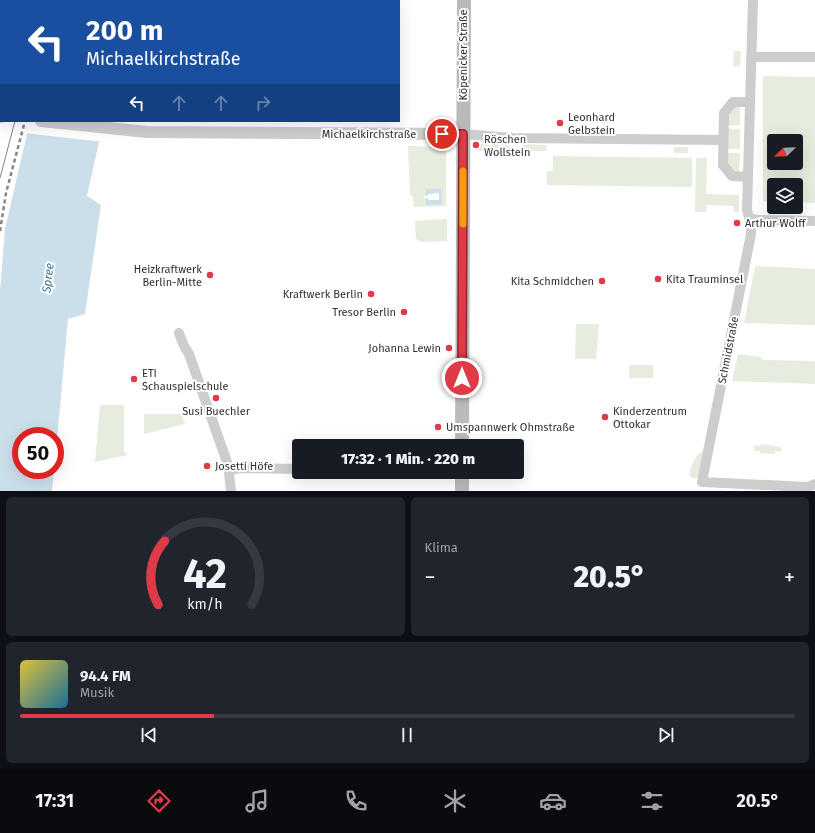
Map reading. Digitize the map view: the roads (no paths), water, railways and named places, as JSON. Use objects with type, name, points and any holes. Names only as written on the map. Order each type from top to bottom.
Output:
[{"type":"main road","name":"Köpenicker Straße","points":[[462,439],[464,0]]},
{"type":"main road","points":[[462,479],[462,491]]},
{"type":"street","name":"Schmidstraße","points":[[753,0],[747,210],[751,224],[748,248],[702,482],[811,486]]},
{"type":"street","points":[[751,57],[815,58]]},
{"type":"street","points":[[748,176],[732,176],[722,165],[724,113],[733,102],[750,102]]},
{"type":"street","name":"Michaelkirchstraße","points":[[51,122],[147,132],[463,134],[490,135],[509,138],[723,140]]},
{"type":"street","points":[[750,218],[758,220],[815,221]]},
{"type":"street","points":[[179,333],[189,354],[229,470],[231,491]]},
{"type":"street","points":[[229,470],[241,468],[292,468]]},
{"type":"water","name":"Spree","points":[[30,122],[107,122],[101,142],[99,142],[87,196],[101,205],[85,314],[68,319],[58,427],[12,427],[12,479],[53,479],[52,491],[0,491],[0,291],[5,229]]},
{"type":"water","points":[[426,189],[441,189],[442,204],[426,205]]},
{"type":"tram line","points":[[0,178],[15,122]]},
{"type":"railway","points":[[0,231],[6,193],[25,122]]},
{"type":"place","name":"Leonhard Gelbstein","points":[[560,123]]},
{"type":"place","name":"Röschen Wollstein","points":[[476,145]]},
{"type":"place","name":"Arthur Wolff","points":[[737,223]]},
{"type":"place","name":"Heizkraftwerk Berlin-Mitte","points":[[210,275]]},
{"type":"place","name":"Kita Trauminsel","points":[[658,279]]},
{"type":"place","name":"Kita Schmidchen","points":[[602,281]]},
{"type":"place","name":"Kraftwerk Berlin","points":[[371,294]]},
{"type":"place","name":"Tresor Berlin","points":[[404,312]]},
{"type":"place","name":"Johanna Lewin","points":[[449,348]]},
{"type":"place","name":"ETI Schauspielschule","points":[[134,379]]},
{"type":"place","name":"Susi Buechler","points":[[216,398]]},
{"type":"place","name":"Kinderzentrum Ottokar","points":[[605,417]]},
{"type":"place","name":"Umspannwerk Ohmstraße","points":[[438,427]]},
{"type":"place","name":"Josetti Höfe","points":[[207,466]]}]
